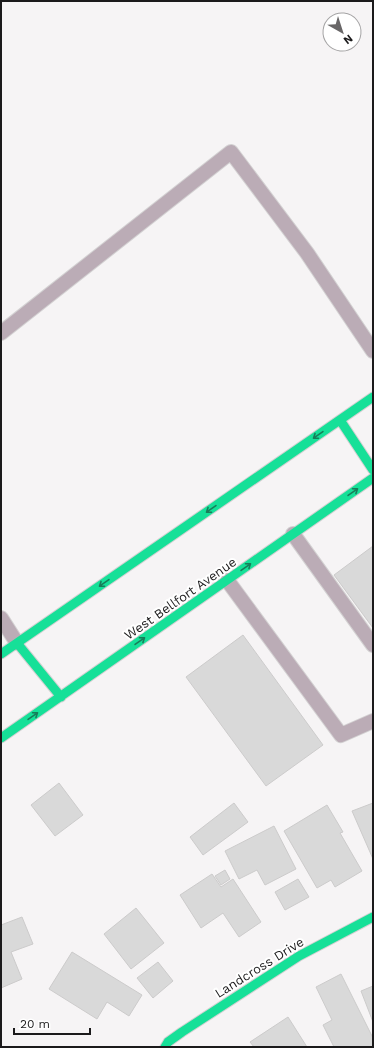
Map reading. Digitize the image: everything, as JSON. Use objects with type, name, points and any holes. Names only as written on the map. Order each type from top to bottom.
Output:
[{"type":"main road","points":[[1,654],[373,396]]},
{"type":"main road","points":[[340,420],[373,470]]},
{"type":"main road","name":"West Bellfort Avenue","points":[[1,738],[373,478]]},
{"type":"main road","points":[[17,643],[61,697]]},
{"type":"main road","name":"Landcross Drive","points":[[165,1047],[168,1042],[182,1032],[299,956],[373,917]]},
{"type":"lane","points":[[1,333],[231,152],[308,253],[373,351]]},
{"type":"lane","points":[[293,534],[373,645]]},
{"type":"lane","points":[[227,580],[341,735],[373,721]]},
{"type":"lane","points":[[1,618],[17,643]]},
{"type":"building","points":[[373,546],[373,628],[334,575]]},
{"type":"building","points":[[243,635],[323,745],[266,786],[186,677]]},
{"type":"building","points":[[59,783],[83,815],[55,836],[31,805]]},
{"type":"building","points":[[234,803],[248,822],[203,855],[190,837]]},
{"type":"building","points":[[373,803],[373,859],[352,811]]},
{"type":"building","points":[[327,805],[343,832],[340,833],[362,871],[335,887],[331,880],[317,888],[284,831]]},
{"type":"building","points":[[274,826],[296,869],[265,885],[257,870],[239,879],[225,851]]},
{"type":"building","points":[[225,870],[230,879],[221,885],[215,876]]},
{"type":"building","points":[[212,874],[221,887],[233,879],[261,922],[239,937],[223,913],[201,928],[180,895]]},
{"type":"building","points":[[298,879],[309,897],[285,910],[275,892]]},
{"type":"building","points":[[136,908],[164,943],[131,969],[104,934]]},
{"type":"building","points":[[22,917],[33,944],[11,952],[22,979],[1,988],[1,925]]},
{"type":"building","points":[[72,952],[142,995],[129,1016],[107,1002],[97,1019],[49,989]]},
{"type":"building","points":[[158,962],[173,981],[153,998],[137,978]]},
{"type":"building","points":[[341,974],[373,1038],[373,1047],[334,1047],[323,1025],[332,1020],[316,987]]},
{"type":"building","points":[[373,986],[373,1022],[361,991]]},
{"type":"building","points":[[288,1017],[307,1047],[254,1047],[250,1042]]},
{"type":"traffic: fast","points":[[1,654],[373,397]]},
{"type":"traffic: fast","points":[[340,420],[373,470]]},
{"type":"traffic: fast","points":[[1,738],[373,478]]},
{"type":"traffic: fast","points":[[17,643],[61,697]]},
{"type":"traffic: fast","points":[[165,1047],[168,1042],[182,1032],[299,956],[373,917]]}]
